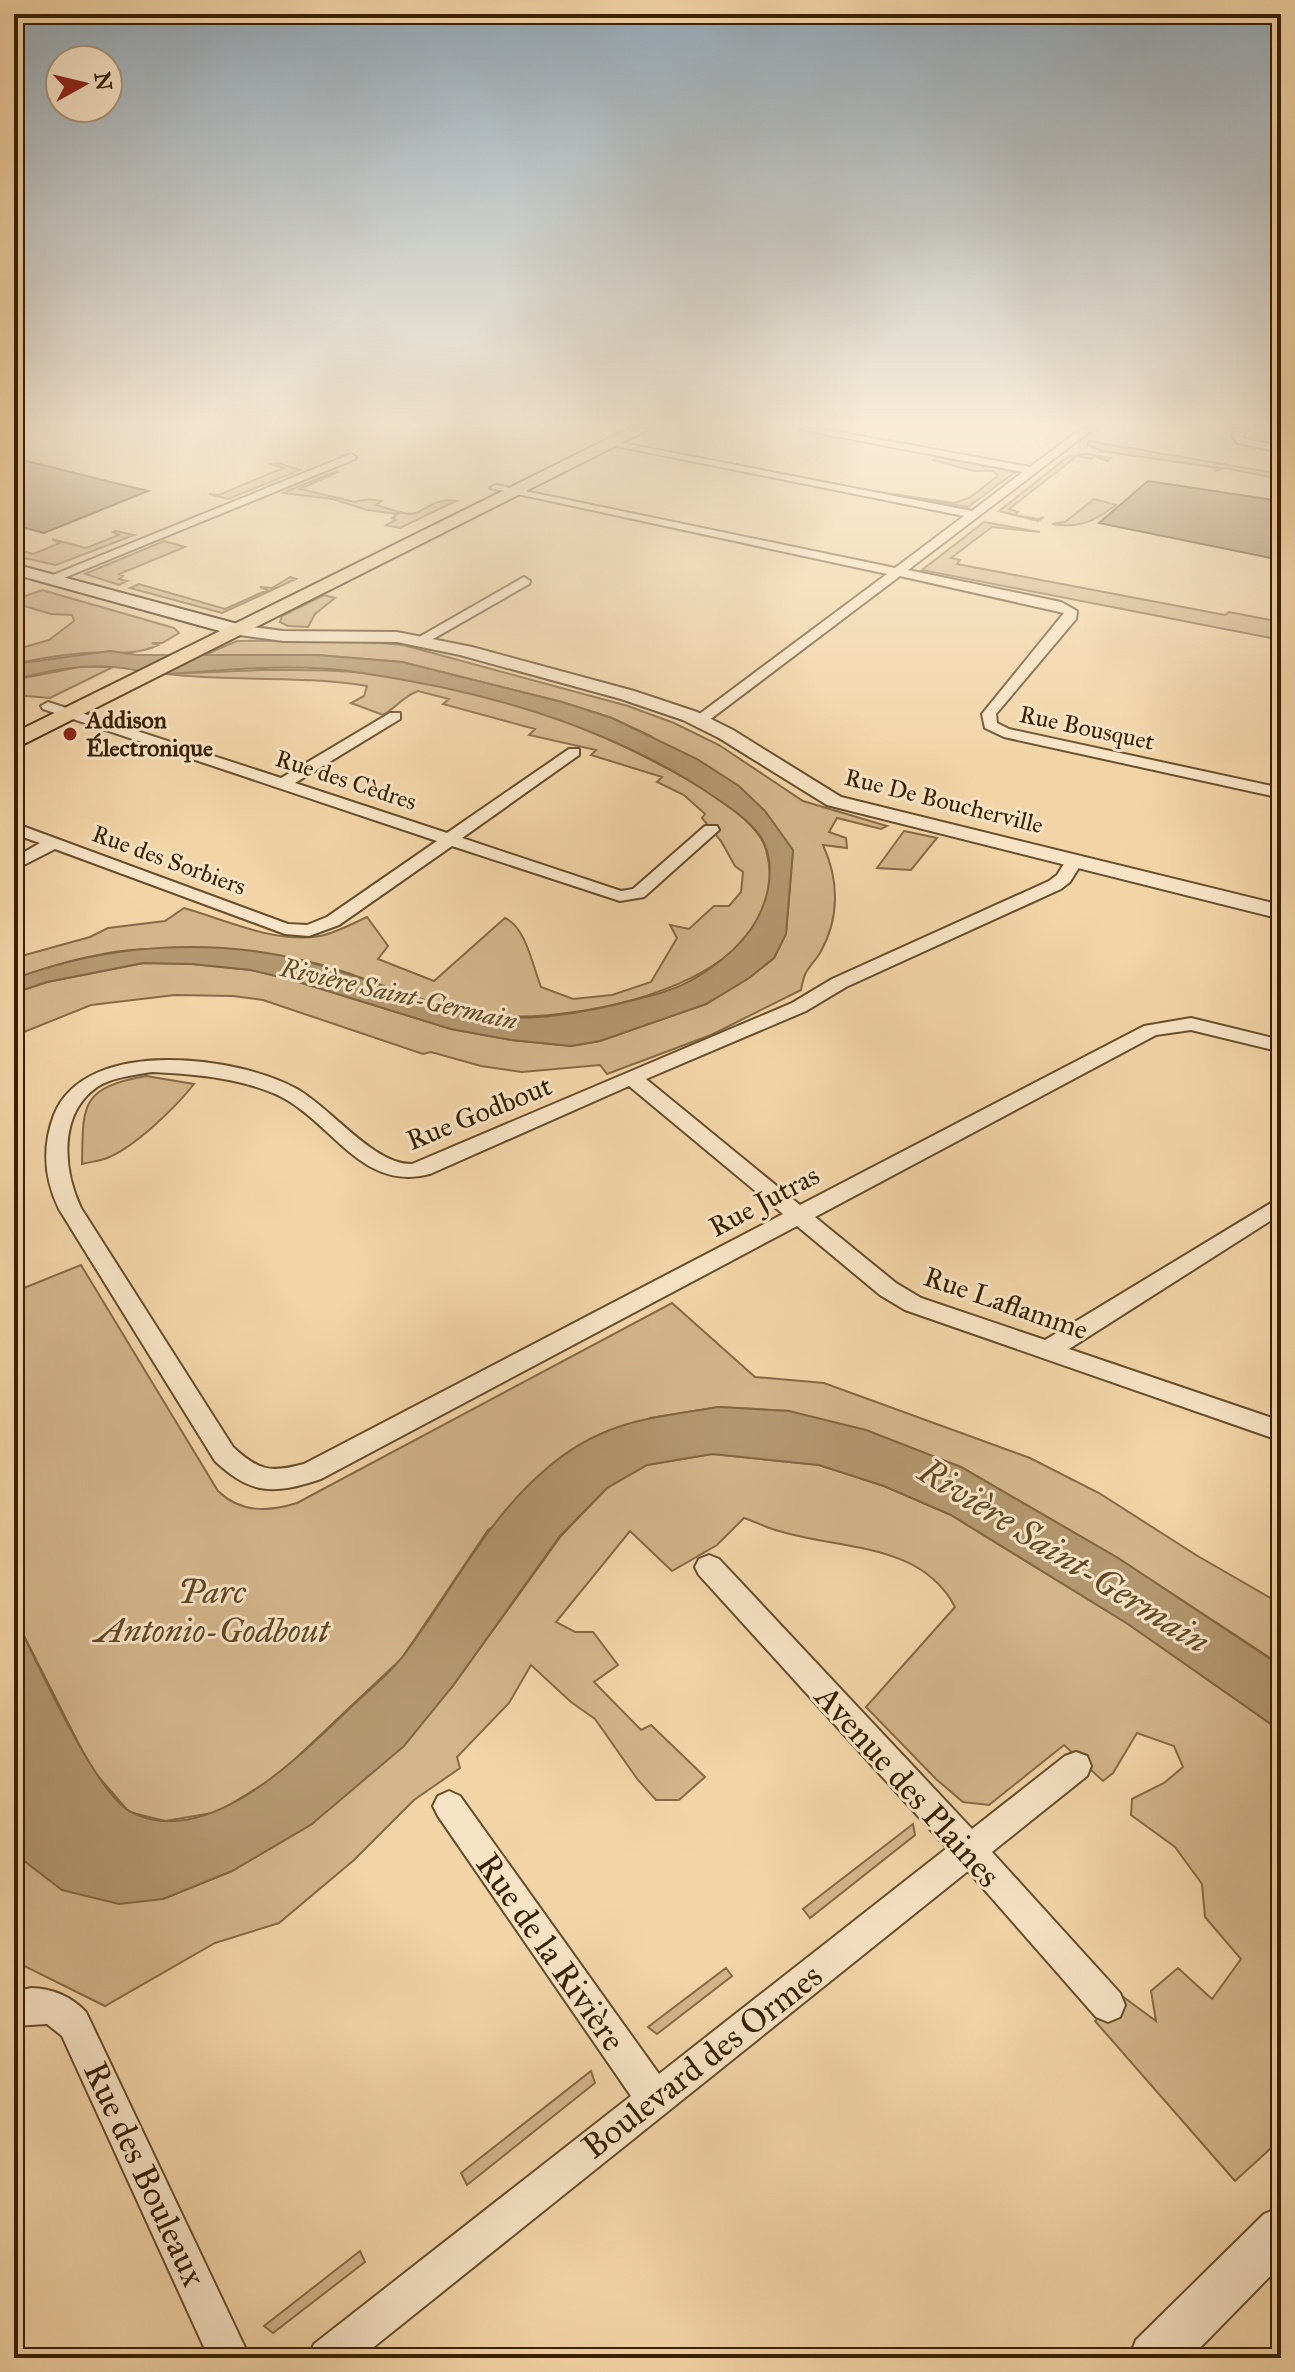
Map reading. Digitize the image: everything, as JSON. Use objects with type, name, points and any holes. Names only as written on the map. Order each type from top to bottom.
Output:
[{"type":"main road","points":[[14,742],[115,673],[398,540]]},
{"type":"main road","points":[[14,722],[59,710],[149,674],[410,540]]},
{"type":"main road","points":[[14,569],[238,630]]},
{"type":"street","points":[[49,579],[146,540]]},
{"type":"street","name":"Rue Bousquet","points":[[736,540],[1053,604],[1070,611],[1069,618],[989,714],[988,723],[993,728],[1281,793]]},
{"type":"street","points":[[699,721],[943,540]]},
{"type":"street","points":[[421,640],[524,581]]},
{"type":"street","name":"Rue De Boucherville","points":[[238,630],[421,640],[653,703],[699,721],[834,801],[1281,912]]},
{"type":"street","name":"Rue des Cèdres","points":[[59,710],[606,892],[631,896],[711,830]]},
{"type":"street","points":[[282,784],[395,716]]},
{"type":"street","points":[[449,840],[574,752]]},
{"type":"street","name":"Rue des Sorbiers","points":[[14,828],[285,929],[309,931],[333,921],[449,840]]},
{"type":"street","points":[[14,865],[53,843]]},
{"type":"street","name":"Rue Godbout","points":[[284,1480],[243,1472],[224,1454],[70,1209],[62,1194],[56,1166],[60,1122],[70,1098],[96,1079],[146,1066],[190,1069],[244,1079],[284,1091],[378,1164],[403,1173],[433,1166],[464,1149],[634,1080],[799,1007],[839,983],[1039,893],[1064,878],[1074,861]]},
{"type":"street","name":"Rue Jutras","points":[[284,1480],[322,1467],[478,1382],[1151,1030],[1191,1024],[1281,1046]]},
{"type":"street","name":"Rue Laflamme","points":[[634,1080],[888,1289],[913,1304],[1281,1431]]},
{"type":"street","points":[[1050,1349],[1281,1204]]},
{"type":"street","name":"Avenue des Plaines","points":[[709,1567],[925,1800],[969,1853],[1108,2005]]},
{"type":"street","name":"Boulevard des Ormes","points":[[328,2358],[1076,1766]]},
{"type":"street","name":"Rue de la Rivière","points":[[449,1806],[654,2098]]},
{"type":"street","name":"Rue des Bouleaux","points":[[29,2007],[63,2012],[80,2034],[230,2358]]},
{"type":"street","points":[[1154,2358],[1281,2231]]},
{"type":"green space","points":[[53,540],[86,548],[107,540],[122,540],[56,565],[14,556],[14,549],[33,554],[60,543]]},
{"type":"green space","points":[[961,540],[975,540],[951,558],[960,560],[957,564],[1225,615],[1229,612],[1281,622],[1281,640],[922,570]]},
{"type":"green space","points":[[164,541],[185,547],[119,574],[123,576],[119,579],[127,581],[119,585],[85,574]]},
{"type":"green space","points":[[290,577],[296,579],[222,613],[130,588],[139,584],[225,609],[267,590],[260,587],[272,588]]},
{"type":"green space","points":[[42,590],[174,628],[179,633],[139,651],[75,654],[14,664],[14,650],[49,640],[74,621],[72,615],[51,614],[14,603],[14,600]]},
{"type":"green space","points":[[324,595],[335,598],[315,614],[308,627],[288,626],[280,622],[282,616]]},
{"type":"green space","points":[[351,640],[403,645],[628,706],[674,723],[719,745],[803,801],[887,826],[881,829],[837,818],[829,832],[846,838],[847,848],[823,845],[832,872],[834,913],[827,940],[806,973],[801,990],[711,1035],[607,1074],[600,1065],[522,1072],[481,1066],[431,1052],[423,1054],[263,1000],[233,996],[175,995],[91,1005],[14,1036],[14,993],[47,982],[144,963],[251,970],[451,1029],[511,1040],[571,1046],[600,1041],[706,1004],[749,978],[774,958],[786,933],[793,850],[651,736],[612,718],[562,702],[402,662],[317,655],[202,656],[237,641]]},
{"type":"green space","points":[[79,667],[113,667],[50,698],[14,695],[14,680]]},
{"type":"green space","points":[[262,670],[354,672],[471,692],[548,715],[670,770],[720,800],[760,837],[766,850],[768,894],[752,931],[720,961],[679,984],[632,1000],[583,1011],[537,1016],[472,1013],[301,960],[179,950],[112,952],[62,963],[14,979],[14,958],[90,937],[108,928],[165,921],[184,908],[251,930],[303,938],[332,933],[367,917],[388,946],[378,959],[434,981],[505,918],[524,939],[541,987],[573,999],[612,995],[651,982],[677,938],[670,925],[689,929],[714,906],[729,906],[741,892],[743,872],[735,866],[721,841],[702,818],[705,814],[684,795],[657,782],[662,777],[591,755],[596,750],[529,735],[535,729],[443,704],[449,699],[418,691],[383,715],[351,703],[364,696],[367,686],[166,674]]},
{"type":"green space","points":[[904,831],[937,838],[911,870],[877,868]]},
{"type":"green space","points":[[146,1076],[194,1084],[166,1115],[130,1145],[107,1158],[82,1164],[83,1127],[90,1102],[108,1087]]},
{"type":"green space","name":"Parc Antonio-Godbout","points":[[81,1265],[218,1491],[245,1507],[265,1509],[297,1503],[672,1303],[755,1377],[824,1383],[1030,1458],[1099,1493],[1196,1555],[1281,1604],[1281,1665],[1118,1558],[961,1467],[789,1411],[719,1407],[650,1418],[488,1530],[402,1658],[278,1775],[218,1812],[165,1821],[129,1812],[91,1768],[14,1616],[14,1292]]},
{"type":"green space","points":[[712,1454],[819,1465],[884,1486],[951,1515],[1128,1624],[1281,1731],[1281,2139],[1235,2181],[1095,2021],[1122,1996],[1156,2021],[1151,1991],[1178,1968],[1212,1999],[1241,1959],[1205,1917],[1202,1884],[1175,1847],[1131,1815],[1132,1799],[1164,1783],[1183,1767],[1174,1746],[1137,1733],[1113,1773],[1103,1781],[1064,1745],[989,1805],[963,1802],[936,1779],[866,1707],[955,1607],[940,1586],[922,1570],[901,1559],[779,1531],[744,1518],[717,1545],[672,1571],[630,1531],[556,1622],[575,1632],[593,1632],[618,1665],[594,1682],[641,1730],[651,1725],[705,1777],[679,1800],[656,1800],[595,1719],[571,1702],[531,1665],[509,1703],[457,1757],[460,1768],[414,1800],[354,1860],[279,1923],[215,1943],[105,2006],[14,1961],[14,1840],[23,1860],[163,1899],[232,1871],[312,1824],[452,1687],[561,1536],[607,1488],[647,1465]]},
{"type":"green space","points":[[913,1824],[915,1835],[810,1918],[803,1909]]},
{"type":"green space","points":[[726,1968],[732,1976],[657,2034],[648,2027]]},
{"type":"green space","points":[[591,2071],[595,2083],[467,2185],[461,2173]]},
{"type":"green space","points":[[360,2251],[365,2262],[273,2333],[264,2326]]},
{"type":"water","name":"Rivière Saint-Germain","points":[[110,651],[137,655],[317,655],[402,662],[562,702],[612,718],[697,759],[739,786],[765,811],[793,850],[786,934],[774,958],[749,978],[706,1004],[600,1041],[571,1046],[511,1040],[451,1029],[289,979],[251,970],[192,964],[143,963],[47,982],[14,993],[14,979],[84,958],[156,948],[230,948],[301,960],[469,1012],[524,1018],[556,1015],[638,999],[688,982],[709,969],[742,940],[758,917],[768,889],[768,853],[757,832],[736,812],[673,771],[632,750],[589,731],[500,701],[408,681],[315,668],[163,674],[88,666],[14,680],[14,664]]},
{"type":"water","name":"Rivière Saint-Germain","points":[[719,1407],[789,1411],[866,1430],[961,1467],[1118,1558],[1281,1666],[1281,1731],[1128,1624],[951,1515],[884,1486],[819,1465],[712,1454],[647,1465],[607,1488],[560,1536],[452,1687],[404,1746],[312,1824],[232,1871],[163,1899],[119,1904],[62,1890],[23,1860],[14,1840],[14,1616],[84,1753],[116,1800],[131,1812],[160,1821],[190,1819],[220,1810],[277,1774],[383,1677],[403,1656],[505,1511],[524,1489],[566,1453],[627,1424]]},
{"type":"building","points":[[1181,540],[1281,540],[1281,560]]},
{"type":"place","name":"Addison Électronique","points":[[70,734]]}]
